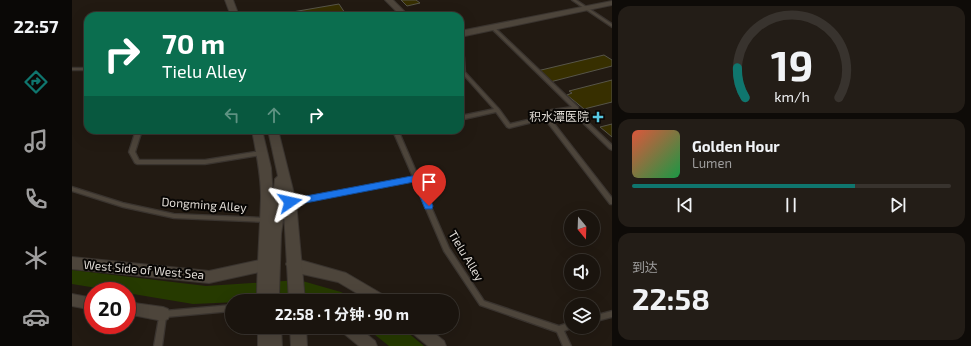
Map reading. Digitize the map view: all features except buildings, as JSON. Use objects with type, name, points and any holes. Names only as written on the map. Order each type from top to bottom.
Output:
[{"type":"main road","points":[[229,0],[234,12]]},
{"type":"main road","points":[[238,0],[242,12]]},
{"type":"main road","points":[[464,33],[612,3]]},
{"type":"main road","points":[[258,134],[267,196],[266,220],[271,294]]},
{"type":"main road","points":[[274,134],[290,202],[293,264],[296,294]]},
{"type":"main road","points":[[266,294],[268,264],[279,205],[281,164]]},
{"type":"main road","points":[[266,334],[266,346]]},
{"type":"main road","points":[[273,334],[274,346]]},
{"type":"main road","points":[[298,334],[299,346]]},
{"type":"street","points":[[389,0],[401,12]]},
{"type":"street","name":"West Side of West Sea","points":[[72,264],[209,277],[268,264]]},
{"type":"street","points":[[293,264],[302,268],[341,277],[370,294]]},
{"type":"street","points":[[72,300],[84,302]]},
{"type":"street","points":[[136,310],[163,314]]},
{"type":"street","points":[[355,334],[370,346]]},
{"type":"street","points":[[424,334],[438,346]]},
{"type":"lane","points":[[574,0],[612,26]]},
{"type":"lane","points":[[492,27],[576,108],[577,114],[612,148]]},
{"type":"lane","points":[[72,69],[84,69]]},
{"type":"lane","points":[[464,73],[497,110],[509,126],[546,117],[553,111],[576,108]]},
{"type":"lane","points":[[464,117],[497,110]]},
{"type":"lane","points":[[546,117],[612,202]]},
{"type":"lane","points":[[138,134],[132,152],[137,162],[204,162],[261,153]]},
{"type":"lane","name":"Tielu Alley","points":[[397,134],[446,249],[482,303],[559,328]]},
{"type":"lane","points":[[290,202],[417,178]]},
{"type":"lane","name":"Dongming Alley","points":[[72,189],[123,205],[174,216],[266,220]]},
{"type":"lane","points":[[158,346],[163,314],[225,309]]},
{"type":"lane","points":[[600,317],[612,314]]},
{"type":"lane","points":[[564,327],[559,328],[567,346]]},
{"type":"shaded area","points":[[72,270],[206,286],[299,280],[345,294],[225,294],[225,303],[193,304],[136,294],[136,282],[84,282],[84,286],[72,284]]},
{"type":"shaded area","points":[[374,334],[409,334],[424,346],[389,346]]},
{"type":"place","name":"积水潭医院","points":[[598,117]]},
{"type":"route","points":[[290,202],[417,178],[429,206]]}]
